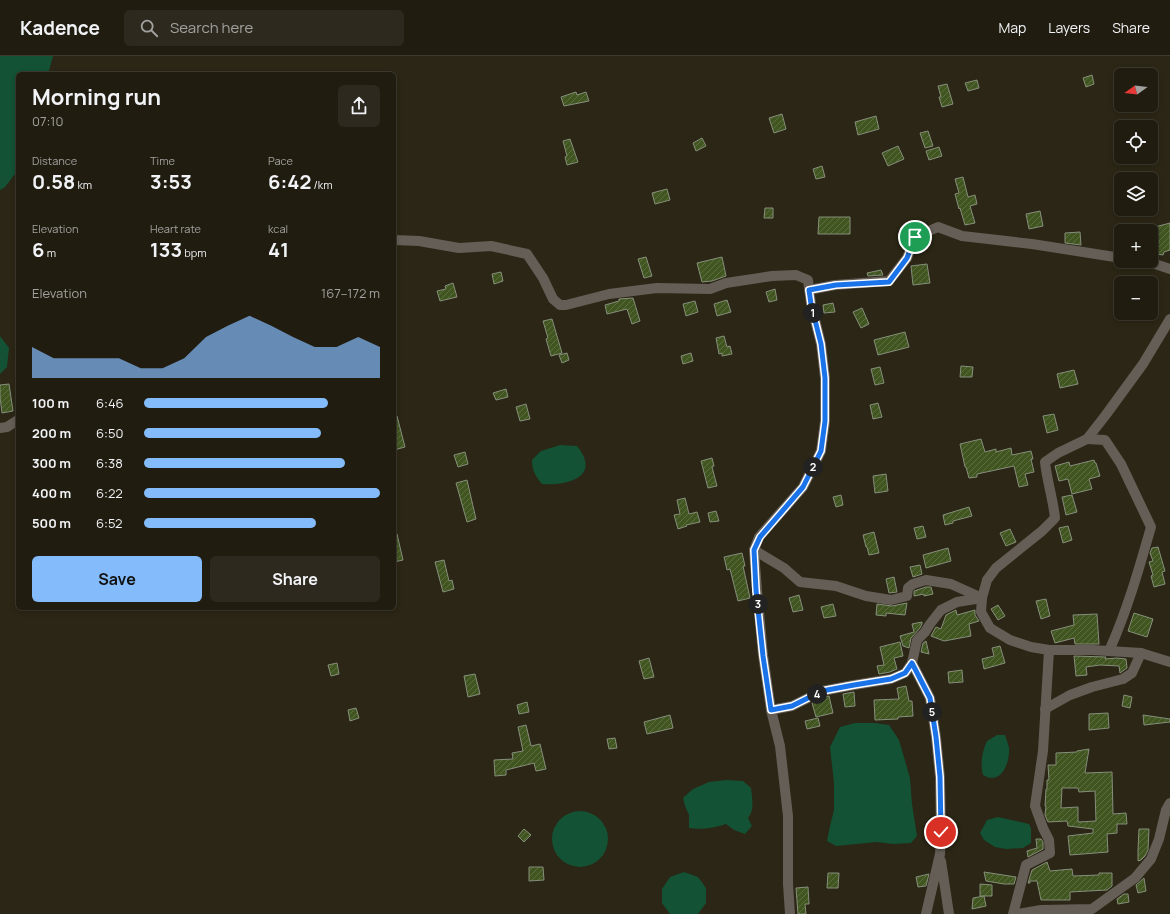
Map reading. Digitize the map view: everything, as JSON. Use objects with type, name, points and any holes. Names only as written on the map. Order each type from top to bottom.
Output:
[{"type":"street","points":[[809,290],[836,285],[889,282],[907,258],[915,237],[938,227],[962,236],[1032,244],[1114,257]]},
{"type":"street","points":[[396,240],[419,241],[459,248],[491,246],[527,254],[543,278],[553,299],[560,305],[566,305],[609,294],[657,288],[710,289],[726,283],[772,276],[796,275],[808,280],[811,304],[821,344],[825,378],[825,421],[821,451],[803,487],[760,537],[754,550],[756,590],[763,656],[771,710],[780,746],[788,816],[788,884],[790,914]]},
{"type":"street","points":[[1158,265],[1170,269]]},
{"type":"street","points":[[1170,319],[1143,364],[1087,438],[1058,453],[1045,462],[1046,476],[1054,504],[1055,518],[1042,531],[996,568],[987,580],[982,598],[981,612],[990,628],[1010,640],[1031,647],[1049,650],[1141,653],[1170,662]]},
{"type":"street","points":[[0,428],[16,421]]},
{"type":"street","points":[[1087,438],[1105,440],[1121,464],[1151,527],[1131,594],[1110,651]]},
{"type":"street","points":[[754,550],[784,568],[800,582],[836,586],[866,596],[891,600],[907,596],[908,588],[913,584],[926,580],[951,584],[982,598]]},
{"type":"street","points":[[771,710],[792,706],[822,691],[891,679],[905,673],[912,663],[917,640],[925,632],[941,610],[957,602],[982,598]]},
{"type":"street","points":[[1013,914],[1026,865],[1050,853],[1049,840],[1034,806],[1043,751],[1049,650]]},
{"type":"street","points":[[1045,709],[1070,695],[1092,687],[1124,679],[1132,673],[1141,653]]},
{"type":"street","points":[[912,663],[930,698],[940,777],[940,854],[926,914]]},
{"type":"street","points":[[1018,914],[1041,910],[1092,909],[1116,892],[1135,878],[1151,859],[1159,839],[1166,810],[1170,803]]},
{"type":"street","points":[[940,854],[949,914]]},
{"type":"shaded area","points":[[0,56],[53,56],[49,72],[16,72],[16,173],[5,187],[0,190]]},
{"type":"shaded area","points":[[0,336],[9,348],[7,367],[0,374]]},
{"type":"shaded area","points":[[560,445],[577,446],[584,457],[586,465],[584,472],[571,481],[542,484],[534,473],[532,460],[541,451]]},
{"type":"shaded area","points":[[855,723],[889,725],[899,740],[910,778],[917,836],[911,843],[893,844],[877,842],[836,846],[827,841],[834,810],[834,783],[830,747],[840,727]]},
{"type":"shaded area","points":[[997,735],[1005,735],[1009,748],[1009,754],[1004,771],[1000,775],[990,778],[983,775],[983,753],[987,741]]},
{"type":"shaded area","points":[[726,780],[743,781],[751,788],[752,811],[748,818],[752,826],[745,834],[734,830],[726,824],[717,827],[699,829],[689,828],[689,815],[683,798],[693,789],[709,782]]},
{"type":"shaded area","points":[[580,811],[591,813],[600,819],[606,828],[608,839],[606,850],[600,859],[591,865],[580,867],[569,865],[560,859],[554,850],[552,839],[554,828],[560,819],[569,813]]},
{"type":"shaded area","points":[[998,817],[1029,824],[1031,828],[1031,843],[1023,848],[1006,849],[995,847],[984,840],[980,833],[987,820]]},
{"type":"shaded area","points":[[684,872],[698,877],[706,888],[706,903],[698,914],[670,914],[662,903],[662,889],[670,877]]},
{"type":"building","points":[[1092,75],[1094,84],[1086,87],[1083,78]]},
{"type":"building","points":[[977,80],[979,88],[968,91],[965,83]]},
{"type":"building","points":[[947,84],[953,104],[942,107],[938,86]]},
{"type":"building","points":[[576,92],[577,95],[586,92],[589,101],[564,106],[561,97]]},
{"type":"building","points":[[782,114],[786,129],[774,133],[769,118]]},
{"type":"building","points":[[876,116],[879,129],[858,135],[855,122]]},
{"type":"building","points":[[928,131],[933,146],[925,148],[920,133]]},
{"type":"building","points":[[702,138],[706,146],[696,151],[693,143]]},
{"type":"building","points":[[570,139],[578,162],[567,165],[565,157],[567,156],[563,141]]},
{"type":"building","points":[[898,146],[904,159],[888,166],[882,153]]},
{"type":"building","points":[[939,147],[942,156],[929,160],[926,151]]},
{"type":"building","points":[[822,166],[825,177],[816,179],[813,169]]},
{"type":"building","points":[[963,177],[968,197],[975,195],[977,204],[970,206],[975,223],[965,225],[955,194],[959,193],[955,179]]},
{"type":"building","points":[[667,189],[670,200],[655,204],[652,193]]},
{"type":"building","points":[[765,208],[773,208],[773,218],[764,218]]},
{"type":"building","points":[[1040,211],[1043,226],[1029,229],[1026,214]]},
{"type":"building","points":[[819,217],[850,217],[850,234],[818,234]]},
{"type":"building","points":[[1170,223],[1170,250],[1164,252],[1163,255],[1158,254],[1158,226]]},
{"type":"building","points":[[1080,232],[1081,245],[1065,243],[1065,233]]},
{"type":"building","points":[[646,257],[652,276],[644,278],[638,259]]},
{"type":"building","points":[[722,257],[726,276],[712,281],[702,282],[697,263]]},
{"type":"building","points":[[927,264],[930,283],[913,285],[911,266]]},
{"type":"building","points":[[881,270],[883,275],[868,276],[867,273]]},
{"type":"building","points":[[501,272],[503,281],[494,284],[492,274]]},
{"type":"building","points":[[453,283],[457,297],[440,301],[437,291],[446,289],[445,286]]},
{"type":"building","points":[[775,289],[777,300],[769,302],[766,292]]},
{"type":"building","points":[[633,298],[640,321],[632,324],[627,309],[607,314],[605,305],[619,301],[619,299]]},
{"type":"building","points":[[727,300],[731,312],[717,316],[714,304]]},
{"type":"building","points":[[695,301],[698,312],[686,316],[683,304]]},
{"type":"building","points":[[833,303],[835,312],[824,313],[823,305]]},
{"type":"building","points":[[862,308],[869,324],[861,328],[853,312]]},
{"type":"building","points":[[552,319],[562,353],[551,356],[543,321]]},
{"type":"building","points":[[905,332],[909,347],[878,355],[874,340]]},
{"type":"building","points":[[724,336],[727,347],[730,346],[732,354],[722,356],[722,353],[719,354],[716,338]]},
{"type":"building","points":[[567,353],[569,360],[562,363],[559,355]]},
{"type":"building","points":[[691,353],[693,361],[683,364],[681,356]]},
{"type":"building","points":[[961,366],[973,367],[972,377],[960,377]]},
{"type":"building","points":[[880,367],[884,383],[875,385],[871,369]]},
{"type":"building","points":[[1074,370],[1078,384],[1060,388],[1057,374]]},
{"type":"building","points":[[9,384],[13,411],[2,413],[0,385]]},
{"type":"building","points":[[506,389],[508,397],[496,400],[493,393]]},
{"type":"building","points":[[878,403],[882,417],[873,419],[870,405]]},
{"type":"building","points":[[526,404],[530,419],[520,421],[516,407]]},
{"type":"building","points":[[1054,414],[1058,430],[1047,433],[1043,416]]},
{"type":"building","points":[[396,416],[397,416],[405,447],[396,449]]},
{"type":"building","points":[[981,439],[985,452],[996,449],[996,452],[1011,448],[1012,455],[1031,451],[1034,472],[1025,474],[1028,485],[1019,487],[1014,466],[977,474],[977,477],[969,478],[960,444]]},
{"type":"building","points":[[465,452],[468,464],[458,467],[454,455]]},
{"type":"building","points":[[712,458],[714,466],[712,467],[717,486],[708,488],[701,461]]},
{"type":"building","points":[[1094,460],[1100,476],[1089,479],[1092,489],[1072,494],[1068,479],[1059,481],[1055,466],[1069,462],[1070,466]]},
{"type":"building","points":[[886,474],[888,491],[875,493],[873,476]]},
{"type":"building","points":[[467,480],[476,519],[467,522],[456,483]]},
{"type":"building","points":[[841,495],[843,505],[836,507],[833,497]]},
{"type":"building","points":[[1072,495],[1077,512],[1066,515],[1062,497]]},
{"type":"building","points":[[685,498],[689,514],[697,512],[700,522],[686,525],[687,526],[678,529],[674,515],[680,514],[677,500]]},
{"type":"building","points":[[969,507],[972,516],[953,521],[953,523],[945,525],[943,515]]},
{"type":"building","points":[[716,511],[719,521],[710,522],[708,513]]},
{"type":"building","points":[[923,526],[926,537],[917,539],[914,528]]},
{"type":"building","points":[[1068,526],[1072,540],[1063,543],[1059,528]]},
{"type":"building","points":[[1010,529],[1016,542],[1006,546],[1000,533]]},
{"type":"building","points":[[874,532],[879,553],[869,555],[863,535]]},
{"type":"building","points":[[396,534],[403,560],[396,562]]},
{"type":"building","points":[[1158,547],[1165,571],[1162,572],[1165,584],[1154,587],[1151,576],[1153,575],[1149,562],[1153,561],[1150,553],[1152,548]]},
{"type":"building","points":[[948,548],[951,561],[926,568],[923,555]]},
{"type":"building","points":[[742,553],[745,566],[743,566],[750,598],[738,601],[730,569],[727,570],[724,557]]},
{"type":"building","points":[[444,560],[449,581],[452,580],[454,589],[443,592],[435,562]]},
{"type":"building","points":[[920,565],[922,574],[913,577],[910,567]]},
{"type":"building","points":[[894,577],[897,592],[889,593],[886,579]]},
{"type":"building","points":[[931,587],[933,594],[914,596],[914,591]]},
{"type":"building","points":[[799,595],[803,610],[793,612],[789,598]]},
{"type":"building","points":[[1046,599],[1050,616],[1041,619],[1036,601]]},
{"type":"building","points":[[907,603],[905,615],[886,613],[886,616],[876,615],[877,604],[892,606]]},
{"type":"building","points":[[833,604],[836,616],[824,618],[821,607]]},
{"type":"building","points":[[998,605],[1005,616],[998,620],[991,609]]},
{"type":"building","points":[[956,610],[957,615],[975,610],[975,615],[979,621],[969,624],[971,636],[944,641],[931,636],[936,627],[941,629],[946,615]]},
{"type":"building","points":[[1134,613],[1153,619],[1147,637],[1128,631]]},
{"type":"building","points":[[1097,614],[1099,644],[1075,644],[1074,638],[1055,643],[1051,631],[1074,625],[1073,615]]},
{"type":"building","points":[[922,622],[920,628],[911,638],[909,648],[903,646],[900,636],[914,632],[912,624]]},
{"type":"building","points":[[926,641],[929,654],[921,652],[923,643]]},
{"type":"building","points":[[900,642],[903,656],[894,658],[897,669],[879,674],[877,666],[884,665],[880,647]]},
{"type":"building","points":[[1000,646],[1005,663],[984,669],[982,659],[994,656],[992,648]]},
{"type":"building","points":[[1074,656],[1106,657],[1105,659],[1126,659],[1127,668],[1120,673],[1119,666],[1100,665],[1086,667],[1087,675],[1076,676]]},
{"type":"building","points":[[649,658],[654,677],[644,679],[639,661]]},
{"type":"building","points":[[337,663],[339,674],[331,676],[328,665]]},
{"type":"building","points":[[962,670],[963,682],[949,683],[948,672]]},
{"type":"building","points":[[475,674],[480,694],[468,697],[464,676]]},
{"type":"building","points":[[906,686],[909,701],[912,701],[913,716],[898,717],[898,719],[875,720],[874,700],[899,699],[897,688]]},
{"type":"building","points":[[854,692],[855,706],[845,707],[843,694]]},
{"type":"building","points":[[1124,695],[1132,697],[1130,708],[1122,706]]},
{"type":"building","points":[[829,696],[833,713],[816,717],[812,703]]},
{"type":"building","points":[[527,702],[529,712],[519,714],[517,705]]},
{"type":"building","points":[[356,708],[359,718],[350,721],[348,710]]},
{"type":"building","points":[[1108,713],[1109,728],[1089,730],[1089,714]]},
{"type":"building","points":[[670,715],[673,728],[647,734],[644,722]]},
{"type":"building","points":[[1143,715],[1170,719],[1170,722],[1144,725]]},
{"type":"building","points":[[818,718],[820,726],[807,729],[805,721]]},
{"type":"building","points":[[526,725],[531,746],[540,744],[546,769],[536,771],[534,763],[506,770],[506,775],[495,776],[494,760],[513,759],[512,753],[523,751],[518,727]]},
{"type":"building","points":[[615,738],[617,748],[609,749],[607,739]]},
{"type":"building","points":[[1089,749],[1085,773],[1112,772],[1113,814],[1126,813],[1127,824],[1117,824],[1117,833],[1107,834],[1108,852],[1070,855],[1068,836],[1093,833],[1093,829],[1068,826],[1067,821],[1048,822],[1045,815],[1047,780],[1049,780],[1048,765],[1056,765],[1056,753]],"holes":[[[1062,788],[1078,788],[1079,792],[1095,791],[1096,821],[1078,822],[1078,807],[1061,808]]]},
{"type":"building","points":[[524,829],[531,835],[524,842],[518,836]]},
{"type":"building","points":[[1139,829],[1149,829],[1148,850],[1145,856],[1138,861],[1138,850]]},
{"type":"building","points":[[1036,839],[1041,839],[1043,842],[1043,849],[1028,857],[1027,851],[1037,848]]},
{"type":"building","points":[[1047,862],[1050,871],[1072,869],[1073,876],[1112,873],[1112,886],[1107,890],[1070,892],[1070,900],[1041,900],[1037,881],[1030,881],[1030,883],[1028,883],[1032,870]]},
{"type":"building","points":[[529,867],[543,867],[544,880],[529,881]]},
{"type":"building","points":[[984,872],[1016,877],[1014,884],[1004,884],[986,881]]},
{"type":"building","points":[[828,873],[839,873],[838,888],[827,888]]},
{"type":"building","points":[[929,874],[926,886],[918,887],[916,877]]},
{"type":"building","points":[[1144,878],[1146,891],[1138,893],[1136,885]]},
{"type":"building","points":[[980,884],[992,885],[992,896],[980,896]]},
{"type":"building","points":[[808,887],[809,904],[805,904],[806,914],[798,914],[796,888]]},
{"type":"building","points":[[1124,894],[1128,894],[1129,902],[1118,904],[1117,899]]},
{"type":"building","points":[[984,896],[986,906],[972,909],[973,898]]},
{"type":"route","points":[[915,237],[907,258],[889,282],[836,285],[809,290],[821,344],[825,378],[825,421],[821,451],[803,487],[760,537],[754,550],[756,590],[763,656],[771,710],[792,706],[822,691],[891,679],[905,673],[912,663],[930,698],[940,777],[941,832]]}]
